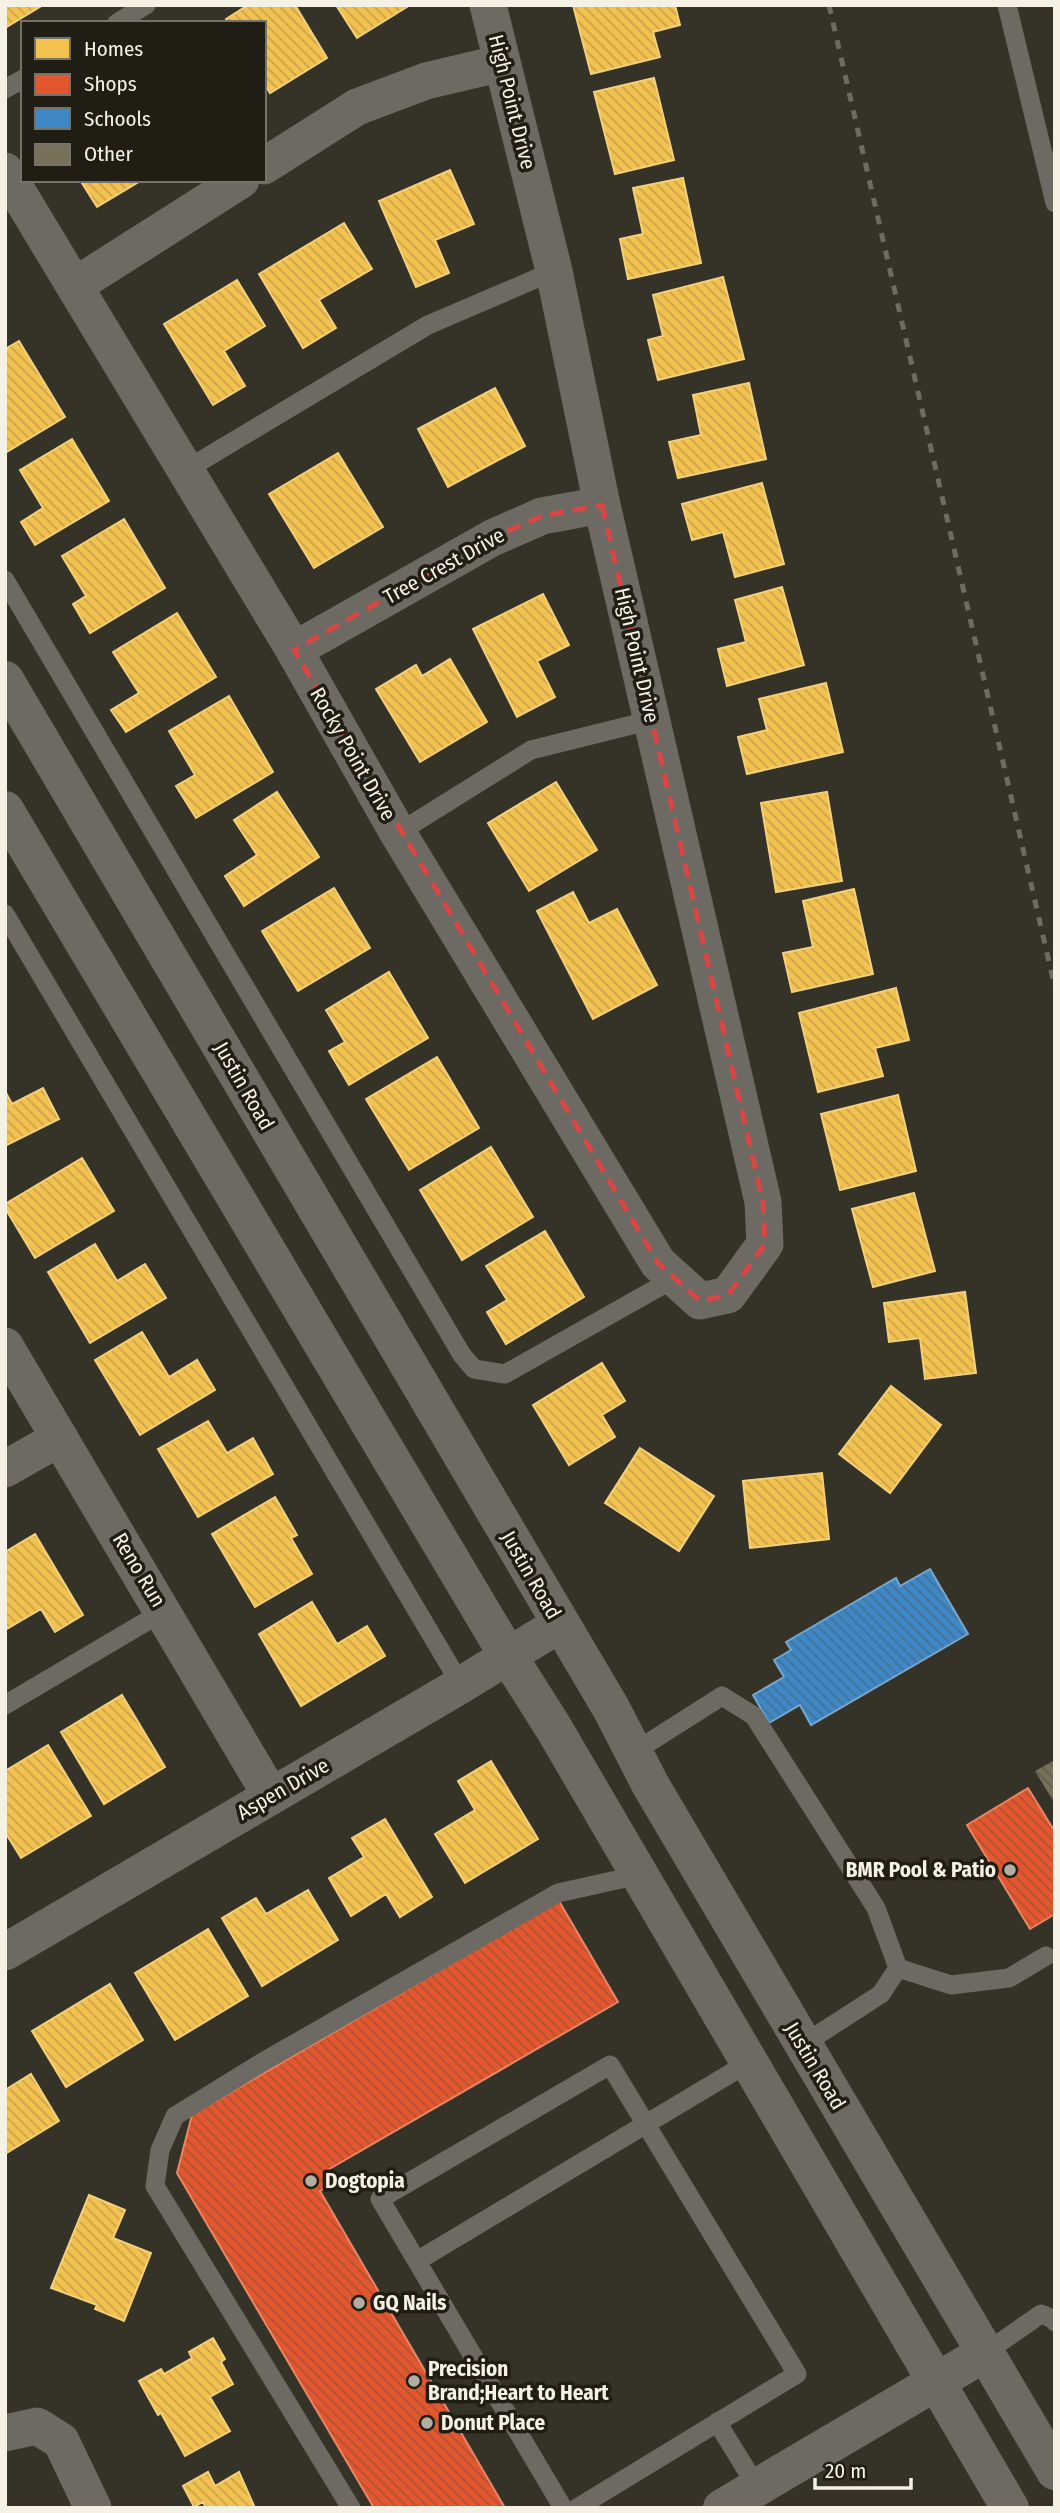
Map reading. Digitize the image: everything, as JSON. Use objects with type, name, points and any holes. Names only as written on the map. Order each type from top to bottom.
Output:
[{"type":"main road","name":"Justin Road","points":[[5,680],[612,1710],[802,2045],[1055,2471]]},
{"type":"main road","points":[[5,810],[508,1656],[553,1727],[1010,2508]]},
{"type":"main road","points":[[639,1875],[706,1946],[743,1992],[769,2038],[786,2045],[802,2045]]},
{"type":"main road","points":[[722,2508],[985,2353]]},
{"type":"street","name":"High Point Drive","points":[[488,5],[554,271],[602,505],[763,1202],[765,1244],[728,1295]]},
{"type":"street","points":[[266,165],[357,107],[426,81],[502,63]]},
{"type":"street","points":[[76,285],[238,182]]},
{"type":"street","name":"Rocky Point Drive","points":[[10,189],[76,285],[184,471],[294,650],[398,833],[658,1263],[700,1301],[728,1295]]},
{"type":"street","name":"Tree Crest Drive","points":[[294,650],[492,538],[542,516],[602,505]]},
{"type":"street","name":"Reno Run","points":[[5,1346],[271,1796]]},
{"type":"street","points":[[5,1469],[60,1438]]},
{"type":"street","name":"Aspen Drive","points":[[5,1952],[461,1685],[560,1624]]},
{"type":"street","points":[[21,2430],[61,2441],[93,2508]]},
{"type":"lane","points":[[120,21],[146,5]]},
{"type":"lane","points":[[1007,5],[1055,203]]},
{"type":"lane","points":[[5,89],[21,80]]},
{"type":"lane","points":[[184,471],[428,325],[554,271]]},
{"type":"lane","points":[[5,580],[461,1355],[474,1368],[505,1374],[675,1278]]},
{"type":"lane","points":[[398,833],[531,750],[652,720]]},
{"type":"lane","points":[[5,914],[461,1685]]},
{"type":"lane","points":[[5,1705],[164,1611]]},
{"type":"lane","points":[[634,1752],[722,1696],[754,1716],[876,1908],[898,1968]]},
{"type":"lane","points":[[351,2508],[155,2186],[160,2150],[175,2116],[273,2056],[558,1892],[639,1875]]},
{"type":"lane","points":[[898,1968],[951,1986],[1009,1978],[1046,1956]]},
{"type":"lane","points":[[802,2045],[881,1994],[898,1968]]},
{"type":"lane","points":[[417,2262],[748,2063]]},
{"type":"lane","points":[[563,2508],[380,2199],[610,2065],[797,2374],[577,2508]]},
{"type":"lane","points":[[985,2353],[1041,2314],[1055,2322]]},
{"type":"lane","points":[[718,2423],[757,2487]]},
{"type":"highlighted area","points":[[602,505],[763,1202],[765,1244],[728,1295],[700,1301],[658,1263],[294,650],[492,538],[542,516]]},
{"type":"building: Homes","points":[[5,5],[43,5],[5,28]]},
{"type":"building: Homes","points":[[248,5],[295,5],[327,58],[270,93],[266,86],[266,21],[226,19]]},
{"type":"building: Homes","points":[[336,5],[410,5],[357,38]]},
{"type":"building: Homes","points":[[573,5],[675,5],[680,25],[653,32],[660,57],[591,74]]},
{"type":"building: Homes","points":[[654,78],[674,160],[615,174],[594,92]]},
{"type":"building: Homes","points":[[450,170],[474,224],[435,240],[449,273],[416,287],[379,201]]},
{"type":"building: Homes","points":[[683,178],[701,263],[628,279],[620,239],[643,234],[633,188]]},
{"type":"building: Homes","points":[[81,182],[139,182],[97,207]]},
{"type":"building: Homes","points":[[344,223],[372,269],[319,300],[336,328],[303,348],[259,274]]},
{"type":"building: Homes","points":[[723,277],[744,359],[658,380],[648,340],[663,336],[653,295]]},
{"type":"building: Homes","points":[[237,280],[265,326],[224,351],[245,386],[213,405],[164,324]]},
{"type":"building: Homes","points":[[19,341],[65,417],[5,453],[5,349]]},
{"type":"building: Homes","points":[[749,383],[766,459],[678,478],[669,442],[701,435],[693,395]]},
{"type":"building: Homes","points":[[495,388],[525,446],[448,487],[418,429]]},
{"type":"building: Homes","points":[[72,439],[109,501],[35,545],[21,522],[43,508],[20,470]]},
{"type":"building: Homes","points":[[338,453],[383,527],[314,568],[269,494]]},
{"type":"building: Homes","points":[[762,483],[784,564],[735,577],[723,532],[692,540],[682,504]]},
{"type":"building: Homes","points":[[124,519],[165,588],[90,633],[73,604],[86,596],[62,556]]},
{"type":"building: Homes","points":[[782,587],[804,665],[727,686],[718,649],[746,642],[735,600]]},
{"type":"building: Homes","points":[[543,594],[569,645],[537,661],[555,697],[517,717],[473,629]]},
{"type":"building: Homes","points":[[177,613],[216,677],[126,732],[111,710],[139,693],[113,652]]},
{"type":"building: Homes","points":[[450,659],[487,722],[420,762],[376,689],[416,665],[422,676]]},
{"type":"building: Homes","points":[[826,683],[843,752],[747,774],[738,737],[767,730],[759,699]]},
{"type":"building: Homes","points":[[229,696],[273,772],[196,818],[176,786],[195,775],[169,731]]},
{"type":"building: Homes","points":[[556,782],[597,850],[529,891],[488,823]]},
{"type":"building: Homes","points":[[277,792],[319,857],[244,906],[225,876],[257,855],[234,820]]},
{"type":"building: Homes","points":[[827,792],[842,881],[776,892],[761,803]]},
{"type":"building: Homes","points":[[334,888],[370,948],[298,991],[262,931]]},
{"type":"building: Homes","points":[[854,889],[873,974],[792,992],[783,953],[813,947],[803,901]]},
{"type":"building: Homes","points":[[573,892],[589,923],[617,909],[657,985],[593,1019],[537,911]]},
{"type":"building: Homes","points":[[389,972],[428,1038],[349,1085],[329,1051],[345,1042],[326,1010]]},
{"type":"building: Homes","points":[[896,988],[909,1040],[875,1048],[883,1076],[818,1092],[799,1013]]},
{"type":"building: Homes","points":[[437,1057],[479,1128],[409,1170],[366,1099]]},
{"type":"building: Homes","points":[[43,1088],[59,1119],[5,1146],[5,1091],[12,1104]]},
{"type":"building: Homes","points":[[898,1095],[916,1171],[840,1190],[821,1114]]},
{"type":"building: Homes","points":[[491,1147],[533,1217],[462,1260],[420,1190]]},
{"type":"building: Homes","points":[[82,1158],[114,1211],[35,1258],[5,1204]]},
{"type":"building: Homes","points":[[914,1193],[935,1271],[873,1287],[852,1209]]},
{"type":"building: Homes","points":[[545,1231],[584,1297],[506,1344],[487,1312],[507,1300],[486,1266]]},
{"type":"building: Homes","points":[[95,1244],[117,1281],[145,1264],[166,1298],[90,1343],[48,1272]]},
{"type":"building: Homes","points":[[965,1292],[976,1373],[925,1379],[920,1338],[889,1342],[884,1303]]},
{"type":"building: Homes","points":[[142,1332],[169,1377],[197,1360],[215,1390],[140,1435],[95,1360]]},
{"type":"building: Homes","points":[[602,1363],[625,1401],[602,1415],[615,1437],[569,1465],[533,1405]]},
{"type":"building: Homes","points":[[891,1386],[941,1425],[890,1493],[839,1454]]},
{"type":"building: Homes","points":[[208,1421],[227,1453],[253,1438],[273,1474],[198,1517],[158,1449]]},
{"type":"building: Homes","points":[[640,1448],[714,1496],[679,1551],[605,1503]]},
{"type":"building: Homes","points":[[822,1473],[829,1539],[750,1548],[743,1481]]},
{"type":"building: Homes","points":[[275,1497],[297,1535],[291,1538],[312,1574],[255,1607],[212,1534]]},
{"type":"building: Homes","points":[[35,1534],[83,1615],[55,1632],[41,1609],[5,1630],[5,1552]]},
{"type":"building: Homes","points":[[312,1602],[337,1644],[367,1626],[385,1656],[301,1706],[259,1634]]},
{"type":"building: Homes","points":[[122,1695],[165,1767],[104,1804],[61,1732]]},
{"type":"building: Homes","points":[[48,1745],[91,1816],[21,1858],[5,1832],[5,1771]]},
{"type":"building: Homes","points":[[491,1761],[538,1839],[465,1883],[435,1834],[475,1810],[458,1781]]},
{"type":"building: Homes","points":[[385,1819],[432,1897],[400,1917],[386,1894],[351,1916],[329,1878],[364,1857],[352,1838]]},
{"type":"building: Homes","points":[[308,1890],[338,1940],[262,1986],[222,1918],[256,1898],[266,1914]]},
{"type":"building: Homes","points":[[208,1929],[248,1996],[175,2040],[135,1973]]},
{"type":"building: Homes","points":[[110,1984],[143,2040],[66,2087],[32,2031]]},
{"type":"building: Homes","points":[[31,2074],[59,2121],[5,2154],[5,2090]]},
{"type":"building: Homes","points":[[89,2195],[125,2210],[113,2238],[151,2253],[124,2321],[95,2309],[97,2305],[51,2288]]},
{"type":"building: Homes","points":[[213,2338],[225,2359],[221,2362],[233,2384],[210,2397],[230,2431],[185,2456],[139,2381],[161,2369],[164,2374],[192,2358],[189,2352]]},
{"type":"building: Homes","points":[[208,2472],[215,2486],[239,2472],[255,2508],[206,2508],[203,2502],[194,2507],[183,2486]]},
{"type":"building: Shops","points":[[1028,1788],[1055,1832],[1055,1914],[1030,1929],[967,1825]]},
{"type":"building: Shops","points":[[559,1901],[618,2002],[326,2171],[333,2183],[320,2191],[505,2508],[374,2508],[177,2173],[192,2115]]},
{"type":"building: Schools","points":[[930,1569],[968,1634],[811,1725],[800,1705],[769,1723],[753,1695],[784,1677],[774,1660],[791,1650],[786,1642],[896,1578],[900,1586]]},
{"type":"building: Other","points":[[1055,1760],[1055,1804],[1035,1771]]},
{"type":"railway","points":[[829,5],[1055,988]]},
{"type":"place","name":"BMR Pool & Patio","points":[[1010,1870]]},
{"type":"place","name":"Dogtopia","points":[[311,2181]]},
{"type":"place","name":"GQ Nails","points":[[359,2303]]},
{"type":"place","name":"Precision Brand;Heart to Heart","points":[[414,2381]]},
{"type":"place","name":"Donut Place","points":[[427,2423]]}]
